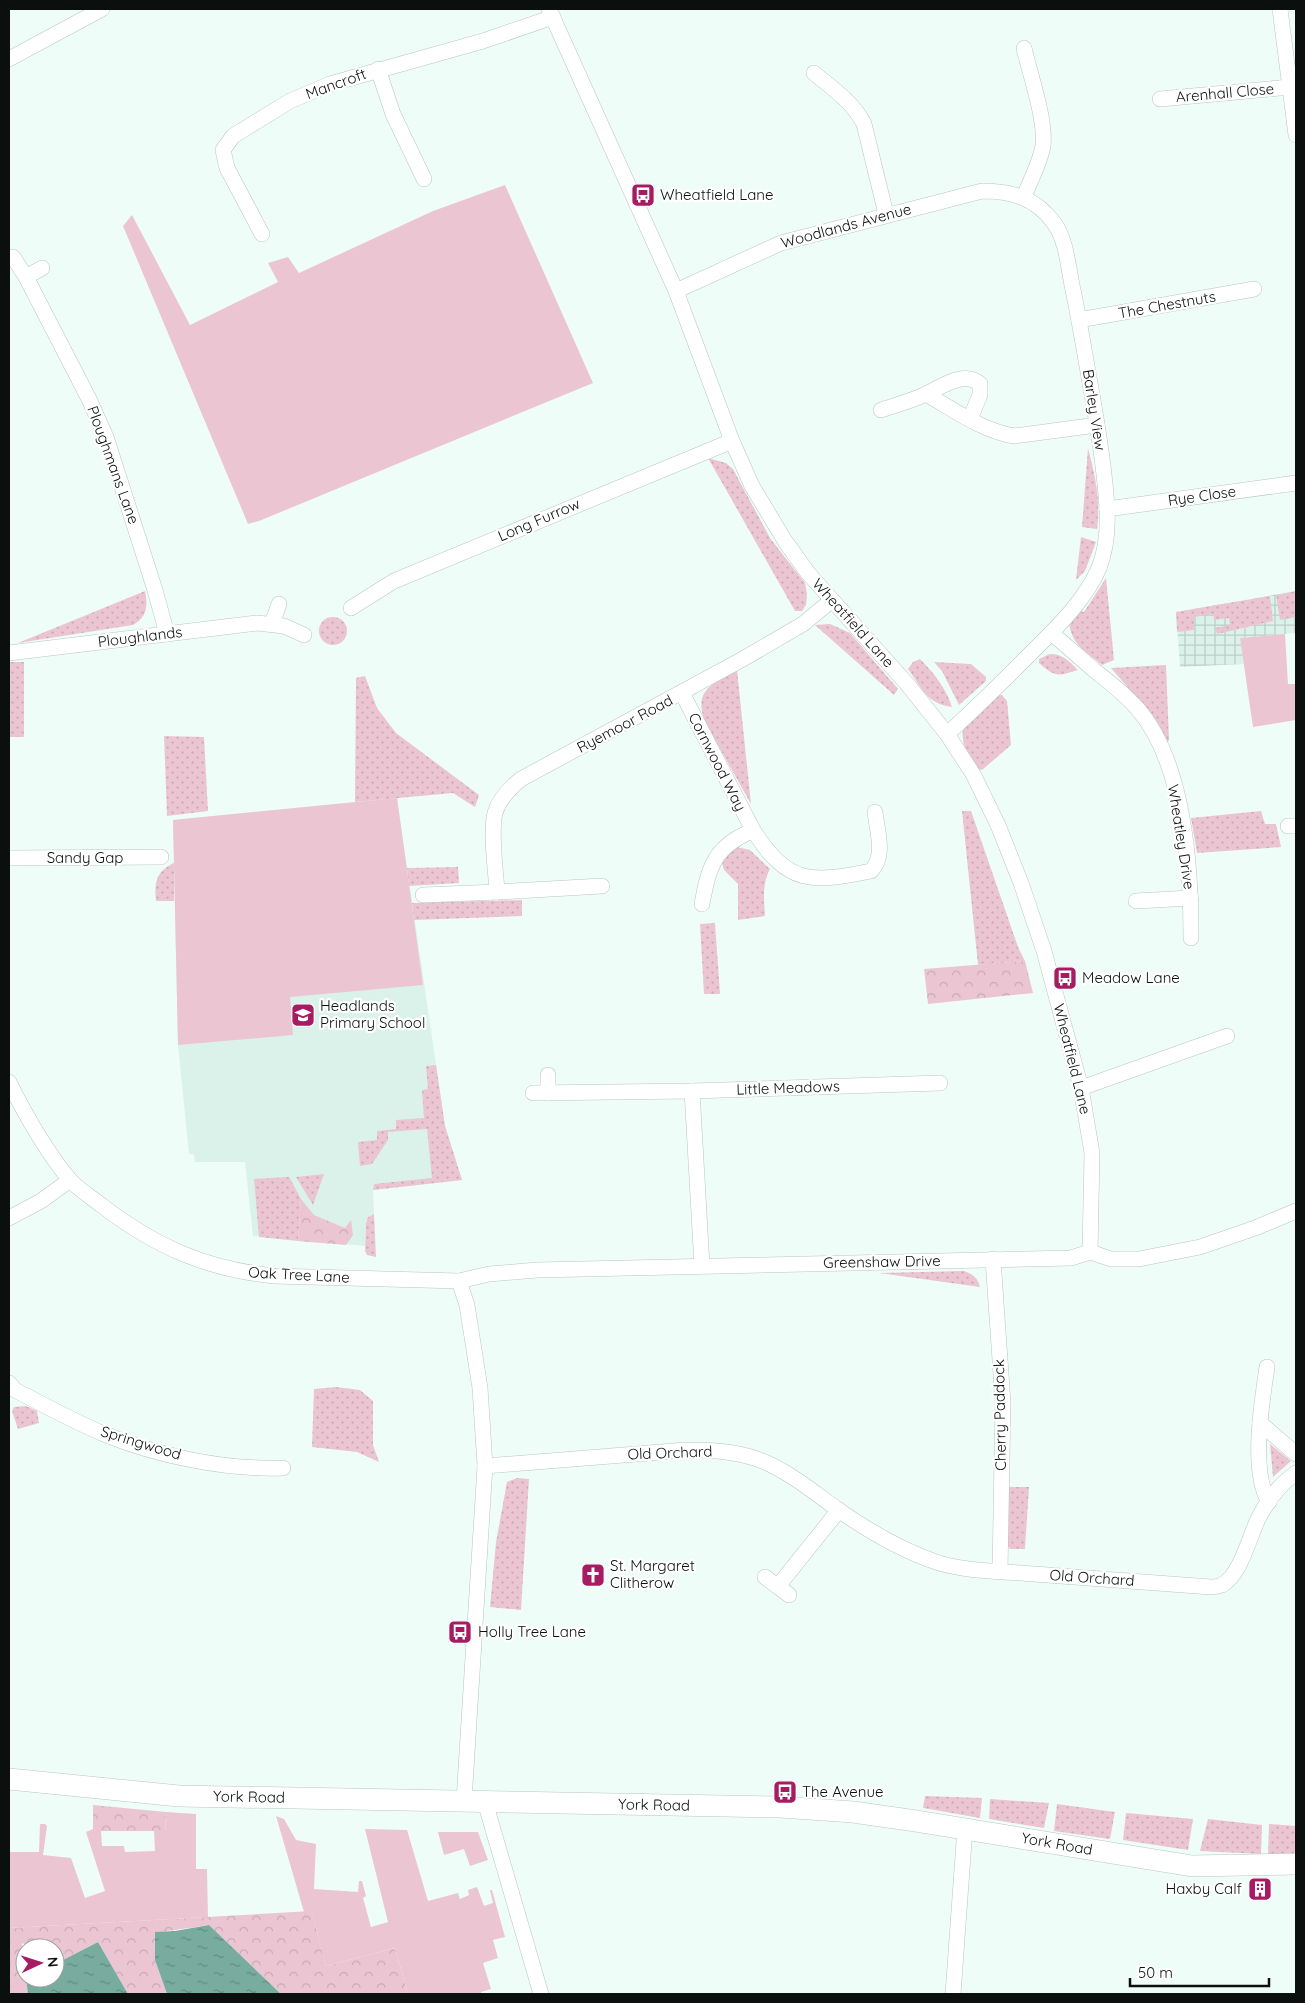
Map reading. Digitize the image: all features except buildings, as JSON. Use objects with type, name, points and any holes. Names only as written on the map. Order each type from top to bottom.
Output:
[{"type":"street","points":[[9,59],[102,9]]},
{"type":"street","points":[[1280,9],[1296,135]]},
{"type":"street","name":"Mancroft","points":[[262,234],[227,168],[223,150],[233,136],[290,101],[330,84],[483,41],[551,13]]},
{"type":"street","name":"Wheatfield Lane","points":[[551,13],[676,291],[732,441],[752,486],[785,541],[808,573],[908,685],[947,734],[973,774],[998,825],[1022,883],[1047,959],[1081,1088],[1092,1153],[1090,1252]]},
{"type":"street","points":[[1024,48],[1043,134],[1042,147],[1024,197]]},
{"type":"street","points":[[378,69],[393,114],[424,179]]},
{"type":"street","points":[[814,73],[848,100],[858,111],[864,124],[886,214]]},
{"type":"street","name":"Arenhall Close","points":[[1160,99],[1290,87]]},
{"type":"street","name":"Woodlands Avenue","points":[[676,291],[781,242],[982,191],[1003,191],[1024,197]]},
{"type":"street","name":"Barley View","points":[[947,734],[973,711],[1051,633],[1082,596],[1099,568],[1106,538],[1107,509],[1097,425],[1079,320],[1063,244],[1056,225],[1043,210],[1024,197]]},
{"type":"street","name":"Ploughmans Lane","points":[[13,257],[26,277],[89,399],[106,437],[156,590],[167,634]]},
{"type":"street","points":[[26,277],[42,268]]},
{"type":"street","name":"The Chestnuts","points":[[1079,320],[1254,289]]},
{"type":"street","points":[[881,410],[926,394],[947,383],[965,379],[975,380],[980,384],[980,395],[970,419]]},
{"type":"street","points":[[926,394],[1000,434],[1014,436],[1097,425]]},
{"type":"street","name":"Long Furrow","points":[[351,608],[394,581],[732,441]]},
{"type":"street","name":"Rye Close","points":[[1107,509],[1296,483]]},
{"type":"street","name":"Ryemoor Road","points":[[497,892],[493,827],[495,813],[508,791],[521,779],[682,693],[803,624],[832,600]]},
{"type":"street","points":[[272,624],[279,604]]},
{"type":"street","name":"Ploughlands","points":[[9,653],[257,623],[284,626],[304,635]]},
{"type":"street","name":"Wheatley Drive","points":[[1051,633],[1138,708],[1156,735],[1169,766],[1180,809],[1187,853],[1191,898],[1191,938]]},
{"type":"street","name":"Cornwood Way","points":[[682,693],[753,830],[766,850],[780,865],[798,875],[820,878],[871,871],[877,865],[880,857],[875,812]]},
{"type":"street","points":[[702,904],[706,882],[714,860],[728,844],[753,830]]},
{"type":"street","name":"Sandy Gap","points":[[9,858],[160,857]]},
{"type":"street","points":[[423,895],[602,886]]},
{"type":"street","points":[[1136,901],[1191,898]]},
{"type":"street","points":[[1081,1088],[1227,1036]]},
{"type":"street","name":"Little Meadows","points":[[548,1075],[540,1093],[692,1091],[884,1079],[940,1084]]},
{"type":"street","name":"Oak Tree Lane","points":[[9,1082],[23,1109],[70,1180],[119,1219],[173,1250],[210,1264],[245,1273],[274,1276],[459,1281]]},
{"type":"street","points":[[692,1091],[702,1266]]},
{"type":"street","points":[[9,1218],[41,1201],[70,1180]]},
{"type":"street","points":[[1090,1252],[1111,1259],[1139,1259],[1165,1254],[1207,1244],[1255,1228],[1296,1211]]},
{"type":"street","name":"Greenshaw Drive","points":[[459,1281],[489,1274],[537,1270],[1071,1258],[1090,1252]]},
{"type":"street","name":"Cherry Paddock","points":[[993,1259],[1003,1403],[1000,1571]]},
{"type":"street","points":[[459,1281],[467,1305],[480,1388],[485,1466],[464,1801]]},
{"type":"street","points":[[1267,1366],[1260,1423],[1260,1482],[1269,1502]]},
{"type":"street","name":"Springwood","points":[[11,1390],[78,1422],[139,1446],[227,1466],[284,1468]]},
{"type":"street","points":[[1260,1423],[1296,1454]]},
{"type":"street","name":"Old Orchard","points":[[485,1466],[686,1450],[736,1453],[757,1459],[790,1475],[839,1510],[891,1543],[937,1563],[1000,1571],[1211,1587],[1222,1585],[1230,1578],[1243,1557],[1258,1518],[1278,1489],[1296,1473]]},
{"type":"street","points":[[765,1577],[783,1590],[839,1510]]},
{"type":"street","name":"York Road","points":[[9,1780],[179,1796],[780,1807],[853,1812],[965,1828],[1192,1866],[1296,1864]]},
{"type":"street","points":[[485,1802],[541,1994]]},
{"type":"street","points":[[953,1994],[965,1828]]},
{"type":"shaded area","points":[[1296,591],[1296,633],[1240,638],[1244,664],[1180,667],[1176,612]]},
{"type":"shaded area","name":"Headlands Primary School","points":[[397,798],[445,1126],[462,1180],[373,1190],[374,1214],[368,1217],[366,1222],[365,1246],[253,1236],[245,1162],[195,1162],[194,1155],[189,1154],[178,1045],[173,820]]},
{"type":"green space","points":[[505,185],[593,383],[248,524],[123,226],[132,215],[190,325],[278,282],[268,263],[288,257],[299,273],[433,211]]},
{"type":"green space","points":[[1088,448],[1098,498],[1097,529],[1082,527]]},
{"type":"green space","points":[[708,458],[726,463],[733,469],[770,538],[805,583],[806,605],[802,611],[795,611]]},
{"type":"green space","points":[[1081,537],[1096,542],[1085,571],[1076,580]]},
{"type":"green space","points":[[1106,578],[1114,660],[1102,665],[1076,642],[1070,629],[1069,621],[1079,611],[1084,612]]},
{"type":"green space","points":[[145,591],[144,615],[133,625],[18,643]]},
{"type":"green space","points":[[1296,591],[1296,617],[1280,620],[1276,595]]},
{"type":"green space","points":[[1270,596],[1273,621],[1217,634],[1215,628],[1230,625],[1229,618],[1214,620],[1213,614],[1194,617],[1194,630],[1177,632],[1176,612]]},
{"type":"green space","points":[[333,617],[343,621],[347,631],[343,641],[333,645],[323,641],[319,631],[323,621]]},
{"type":"green space","points":[[830,624],[850,633],[898,689],[894,695],[815,625]]},
{"type":"green space","points":[[1285,634],[1288,684],[1296,684],[1296,720],[1253,727],[1240,638]]},
{"type":"green space","points":[[1055,654],[1069,661],[1078,670],[1061,674],[1049,671],[1039,663],[1039,659]]},
{"type":"green space","points":[[920,659],[939,681],[952,707],[931,699],[921,689],[908,669],[913,662]]},
{"type":"green space","points":[[9,662],[24,662],[24,737],[9,737]]},
{"type":"green space","points":[[934,662],[971,664],[986,677],[986,681],[959,705],[942,671]]},
{"type":"green space","points":[[1166,665],[1169,740],[1167,743],[1144,706],[1111,668]]},
{"type":"green space","points":[[737,670],[751,804],[705,722],[702,711],[702,702],[708,689],[720,679]]},
{"type":"green space","points":[[365,676],[377,708],[396,733],[479,795],[475,807],[453,793],[355,802],[356,678]]},
{"type":"green space","points":[[996,695],[1002,695],[1007,701],[1011,745],[982,770],[975,768],[968,754],[964,743],[964,727]]},
{"type":"green space","points":[[164,736],[204,737],[208,811],[167,816]]},
{"type":"green space","points":[[397,798],[423,985],[290,997],[293,1035],[178,1045],[173,820]]},
{"type":"green space","points":[[962,811],[971,811],[1018,947],[1025,961],[978,965]]},
{"type":"green space","points":[[1261,811],[1265,824],[1276,824],[1281,847],[1197,853],[1191,818]]},
{"type":"green space","points":[[737,847],[750,850],[770,869],[765,886],[765,916],[738,920],[738,884],[724,870],[721,859]]},
{"type":"green space","points":[[174,863],[174,901],[156,901],[155,889],[158,878],[163,870]]},
{"type":"green space","points":[[458,867],[459,883],[409,886],[407,868]]},
{"type":"green space","points":[[522,900],[522,916],[414,920],[412,903]]},
{"type":"green space","points":[[715,923],[720,994],[704,994],[700,924]]},
{"type":"green space","points":[[1025,961],[1033,993],[928,1004],[924,969]]},
{"type":"green space","points":[[436,1065],[445,1126],[462,1180],[373,1190],[374,1184],[432,1178],[427,1129],[388,1132],[388,1140],[372,1164],[360,1166],[358,1142],[377,1140],[377,1131],[396,1129],[396,1120],[424,1118],[422,1090],[428,1089],[426,1066]]},
{"type":"green space","points":[[324,1174],[313,1205],[296,1177]]},
{"type":"green space","points":[[289,1177],[301,1199],[298,1241],[259,1237],[254,1179]]},
{"type":"green space","points":[[301,1199],[314,1215],[345,1228],[351,1220],[353,1235],[346,1245],[298,1241]]},
{"type":"green space","points":[[374,1214],[376,1257],[367,1255],[365,1251],[366,1223],[368,1217]]},
{"type":"green space","points":[[964,1271],[975,1277],[980,1287],[879,1273]]},
{"type":"green space","points":[[336,1387],[360,1390],[373,1401],[373,1445],[379,1462],[357,1452],[312,1447],[314,1389]]},
{"type":"green space","points":[[26,1406],[37,1411],[39,1423],[18,1429],[12,1411],[14,1407]]},
{"type":"green space","points":[[1270,1444],[1291,1461],[1273,1477]]},
{"type":"green space","points":[[517,1478],[529,1479],[521,1610],[490,1607],[496,1542],[507,1482]]},
{"type":"green space","points":[[1009,1487],[1029,1487],[1025,1549],[1010,1549],[1007,1545]]},
{"type":"green space","points":[[925,1796],[982,1798],[980,1818],[923,1808]]},
{"type":"green space","points":[[990,1799],[1049,1803],[1044,1828],[989,1819]]},
{"type":"green space","points":[[1057,1804],[1115,1812],[1110,1839],[1054,1831]]},
{"type":"green space","points":[[93,1805],[166,1812],[165,1831],[93,1831]]},
{"type":"green space","points":[[166,1812],[196,1814],[196,1869],[207,1869],[208,1917],[9,1928],[9,1852],[39,1852],[40,1824],[47,1826],[43,1855],[71,1858],[85,1898],[105,1891],[86,1832],[93,1829],[94,1831],[101,1831],[102,1846],[124,1846],[125,1852],[155,1851],[154,1830],[165,1831]]},
{"type":"green space","points":[[1126,1813],[1193,1819],[1188,1850],[1123,1840]]},
{"type":"green space","points":[[276,1816],[284,1819],[296,1840],[316,1844],[314,1889],[358,1892],[359,1881],[362,1881],[366,1896],[363,1898],[371,1927],[388,1922],[365,1829],[407,1830],[428,1901],[458,1893],[460,1899],[469,1895],[468,1890],[477,1887],[484,1906],[493,1903],[490,1890],[492,1890],[505,1937],[493,1940],[498,1958],[483,1963],[491,1989],[481,1992],[481,1994],[408,1994],[395,1948],[326,1966],[312,1912],[304,1912]]},
{"type":"green space","points":[[1208,1819],[1262,1825],[1261,1854],[1200,1851]]},
{"type":"green space","points":[[1269,1824],[1296,1826],[1296,1854],[1268,1854]]},
{"type":"green space","points":[[438,1832],[478,1832],[488,1860],[470,1866],[464,1849],[444,1855]]},
{"type":"green space","points":[[312,1911],[326,1966],[395,1948],[408,1994],[281,1994],[209,1925],[155,1933],[155,1960],[167,1994],[128,1994],[98,1942],[65,1959],[65,1938],[15,1938],[15,1988],[27,1988],[28,1994],[9,1994],[9,1928]]},
{"type":"water","points":[[209,1925],[281,1994],[167,1994],[155,1960],[155,1932],[175,1931]]},
{"type":"water","points":[[98,1942],[128,1994],[28,1994],[27,1988],[65,1988],[65,1959]]},
{"type":"place","name":"Wheatfield Lane","points":[[643,195]]},
{"type":"place","name":"Meadow Lane","points":[[1065,978]]},
{"type":"place","name":"Headlands Primary School","points":[[303,1015]]},
{"type":"place","name":"St. Margaret Clitherow","points":[[593,1575]]},
{"type":"place","name":"Holly Tree Lane","points":[[460,1632]]},
{"type":"place","name":"The Avenue","points":[[785,1792]]},
{"type":"place","name":"Haxby Calf","points":[[1260,1889]]}]
